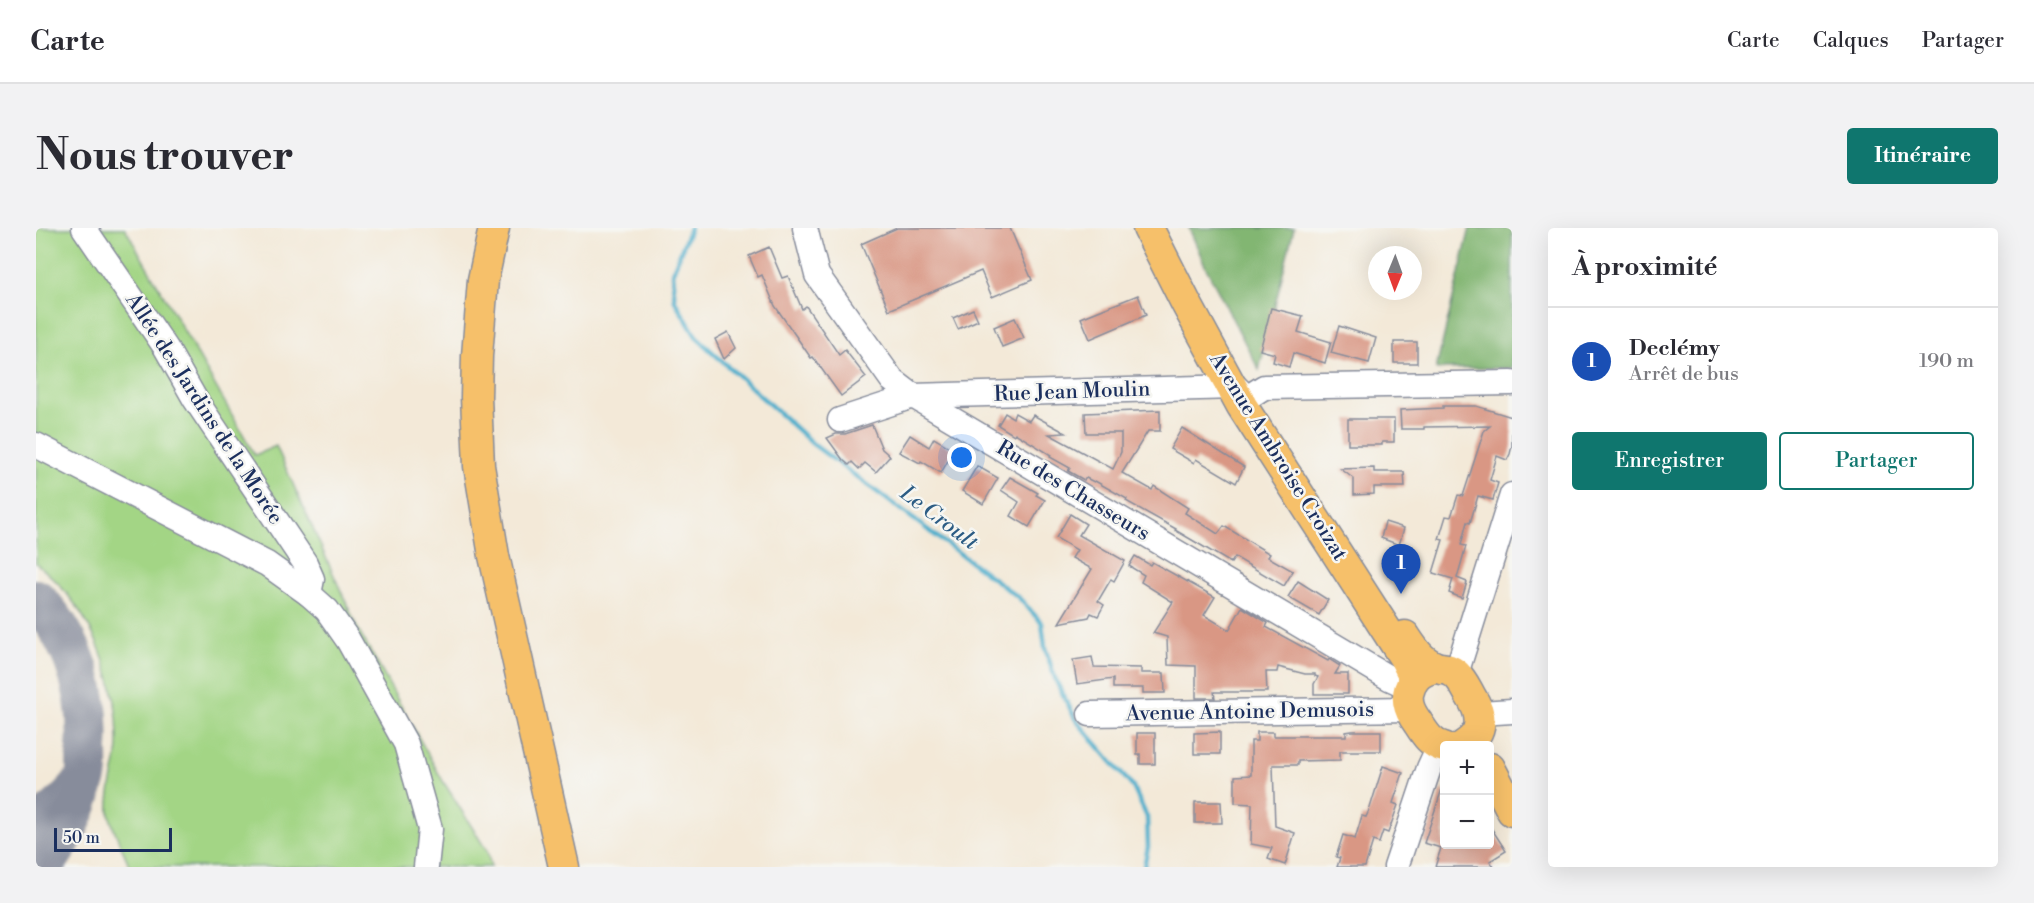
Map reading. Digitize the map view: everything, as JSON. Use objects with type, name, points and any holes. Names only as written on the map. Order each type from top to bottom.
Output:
[{"type":"main road","points":[[494,228],[483,280],[476,397],[483,498],[496,567],[564,867]]},
{"type":"main road","points":[[480,326],[503,249],[512,228]]},
{"type":"main road","name":"Avenue Ambroise Croizat","points":[[1149,228],[1242,390],[1300,472],[1417,653],[1428,663],[1449,671]]},
{"type":"main road","name":"Avenue Ambroise Croizat","points":[[1165,228],[1198,294],[1263,440],[1405,659],[1412,673],[1410,693],[1426,735],[1464,738]]},
{"type":"main road","points":[[1410,693],[1424,670],[1449,671],[1464,738]]},
{"type":"main road","points":[[1494,776],[1512,812]]},
{"type":"main road","points":[[1494,789],[1512,812]]},
{"type":"street","name":"Allée des Jardins de la Morée","points":[[84,228],[166,348],[195,399],[305,563],[312,579],[309,594]]},
{"type":"street","name":"Rue des Chasseurs","points":[[805,228],[817,275],[892,380],[913,396],[1389,678],[1410,693]]},
{"type":"street","name":"Rue Jean Moulin","points":[[840,420],[913,396],[1512,383]]},
{"type":"street","points":[[36,446],[267,564],[327,610],[348,640],[406,744],[430,829],[426,867]]},
{"type":"street","points":[[1449,671],[1512,495]]},
{"type":"street","name":"Avenue Antoine Demusois","points":[[1090,714],[1410,693]]},
{"type":"street","points":[[1396,867],[1429,768],[1464,738],[1512,711]]},
{"type":"green space","points":[[36,228],[125,228],[255,455],[276,446],[357,627],[443,781],[487,851],[491,867],[130,867],[109,812],[118,744],[115,702],[104,661],[96,641],[75,604],[56,581],[36,563]]},
{"type":"green space","points":[[1189,228],[1294,228],[1259,370],[1207,270]]},
{"type":"green space","points":[[1470,228],[1512,228],[1512,368],[1436,369]]},
{"type":"building","points":[[897,228],[1010,228],[1032,280],[992,297],[981,271],[889,310],[861,244]]},
{"type":"building","points":[[769,247],[782,278],[788,276],[802,309],[806,306],[839,355],[845,350],[866,377],[841,396],[775,306],[762,275],[758,277],[749,256]]},
{"type":"building","points":[[1138,295],[1146,315],[1090,339],[1081,318]]},
{"type":"building","points":[[1271,308],[1303,316],[1298,332],[1331,342],[1325,363],[1293,353],[1289,367],[1273,362],[1275,354],[1260,350]]},
{"type":"building","points":[[973,309],[978,320],[958,329],[953,318]]},
{"type":"building","points":[[1015,318],[1024,338],[1002,347],[994,327]]},
{"type":"building","points":[[1339,326],[1376,338],[1369,363],[1331,353]]},
{"type":"building","points":[[728,332],[736,348],[724,359],[715,339]]},
{"type":"building","points":[[1394,342],[1417,342],[1417,363],[1394,363]]},
{"type":"building","points":[[1443,406],[1476,406],[1512,417],[1510,454],[1507,460],[1497,456],[1490,480],[1498,483],[1493,500],[1478,496],[1470,523],[1467,522],[1461,545],[1466,546],[1457,578],[1467,582],[1462,598],[1449,593],[1453,579],[1433,573],[1443,540],[1439,539],[1446,516],[1451,517],[1458,495],[1463,496],[1484,431],[1490,426],[1401,429],[1400,410],[1443,408]]},
{"type":"building","points":[[1160,410],[1160,431],[1148,431],[1122,473],[1152,490],[1154,486],[1188,508],[1185,513],[1218,534],[1224,526],[1270,554],[1268,557],[1293,571],[1284,586],[1235,557],[1231,563],[1126,501],[1127,499],[1095,481],[1086,478],[1084,480],[1068,471],[1070,468],[1050,457],[1051,455],[998,425],[1005,413],[1013,418],[1015,413],[1029,421],[1033,415],[1066,433],[1049,434],[1113,469],[1121,452],[1121,433],[1086,433],[1085,413]]},
{"type":"building","points":[[1348,419],[1394,419],[1394,442],[1382,442],[1382,445],[1348,445]]},
{"type":"building","points":[[872,425],[882,449],[890,456],[876,472],[865,463],[859,469],[852,462],[849,465],[827,438]]},
{"type":"building","points":[[1182,428],[1244,467],[1236,483],[1196,459],[1194,463],[1170,449]]},
{"type":"building","points":[[910,435],[929,447],[934,438],[954,450],[941,473],[899,452]]},
{"type":"building","points":[[977,466],[998,478],[983,504],[962,491]]},
{"type":"building","points":[[1374,468],[1374,472],[1404,472],[1405,487],[1374,487],[1374,494],[1354,495],[1354,479],[1341,469]]},
{"type":"building","points":[[1010,477],[1038,493],[1036,495],[1045,500],[1029,527],[1011,516],[1019,502],[1001,490]]},
{"type":"building","points":[[1070,514],[1086,524],[1079,535],[1125,561],[1114,581],[1111,579],[1098,601],[1104,605],[1098,616],[1091,613],[1089,617],[1059,623],[1092,569],[1072,558],[1077,550],[1056,538]]},
{"type":"building","points":[[1385,522],[1404,528],[1399,545],[1381,538]]},
{"type":"building","points":[[1135,556],[1150,565],[1152,562],[1215,597],[1204,615],[1229,630],[1242,607],[1268,623],[1266,627],[1340,666],[1335,674],[1348,674],[1348,694],[1314,694],[1314,684],[1318,677],[1315,674],[1305,674],[1278,667],[1277,672],[1266,672],[1267,692],[1214,692],[1215,698],[1196,698],[1196,666],[1168,665],[1167,637],[1153,633],[1173,602],[1141,582],[1144,575],[1129,566]]},
{"type":"building","points":[[1298,581],[1328,600],[1319,615],[1288,597]]},
{"type":"building","points":[[1092,657],[1094,667],[1141,668],[1141,673],[1164,673],[1165,693],[1143,693],[1143,688],[1113,688],[1113,679],[1077,684],[1073,660]]},
{"type":"building","points":[[1381,731],[1381,751],[1340,751],[1340,760],[1298,761],[1298,765],[1273,765],[1275,826],[1295,833],[1285,865],[1268,859],[1272,848],[1251,844],[1252,804],[1235,803],[1235,776],[1251,775],[1251,741],[1257,741],[1257,732],[1274,732],[1274,736],[1346,736],[1346,732]]},
{"type":"building","points":[[1220,732],[1220,754],[1194,754],[1194,733]]},
{"type":"building","points":[[1137,733],[1155,733],[1155,764],[1140,764],[1140,754],[1137,754]]},
{"type":"building","points":[[1383,766],[1403,773],[1393,803],[1398,805],[1388,833],[1383,831],[1379,843],[1373,841],[1365,867],[1337,867],[1340,858],[1336,857],[1343,835],[1355,839],[1362,816],[1366,817],[1370,808]]},
{"type":"building","points":[[1440,795],[1440,848],[1424,843]]},
{"type":"building","points":[[1195,802],[1221,802],[1222,823],[1195,823]]},
{"type":"building","points":[[1494,832],[1506,851],[1490,861],[1494,867],[1435,867],[1441,849],[1494,849]]},
{"type":"waterway","name":"Le Croult","points":[[690,228],[672,274],[675,301],[697,338],[814,445],[1018,597],[1042,623],[1045,648],[1056,681],[1076,720],[1133,787],[1147,817],[1148,847],[1144,867]]},
{"type":"taxiway","points":[[36,600],[61,632],[78,669],[88,728],[87,771],[83,783],[64,804],[36,825]]},
{"type":"taxiway","points":[[41,867],[65,832],[81,793]]},
{"type":"place","name":"Declémy","points":[[1401,594]]}]
